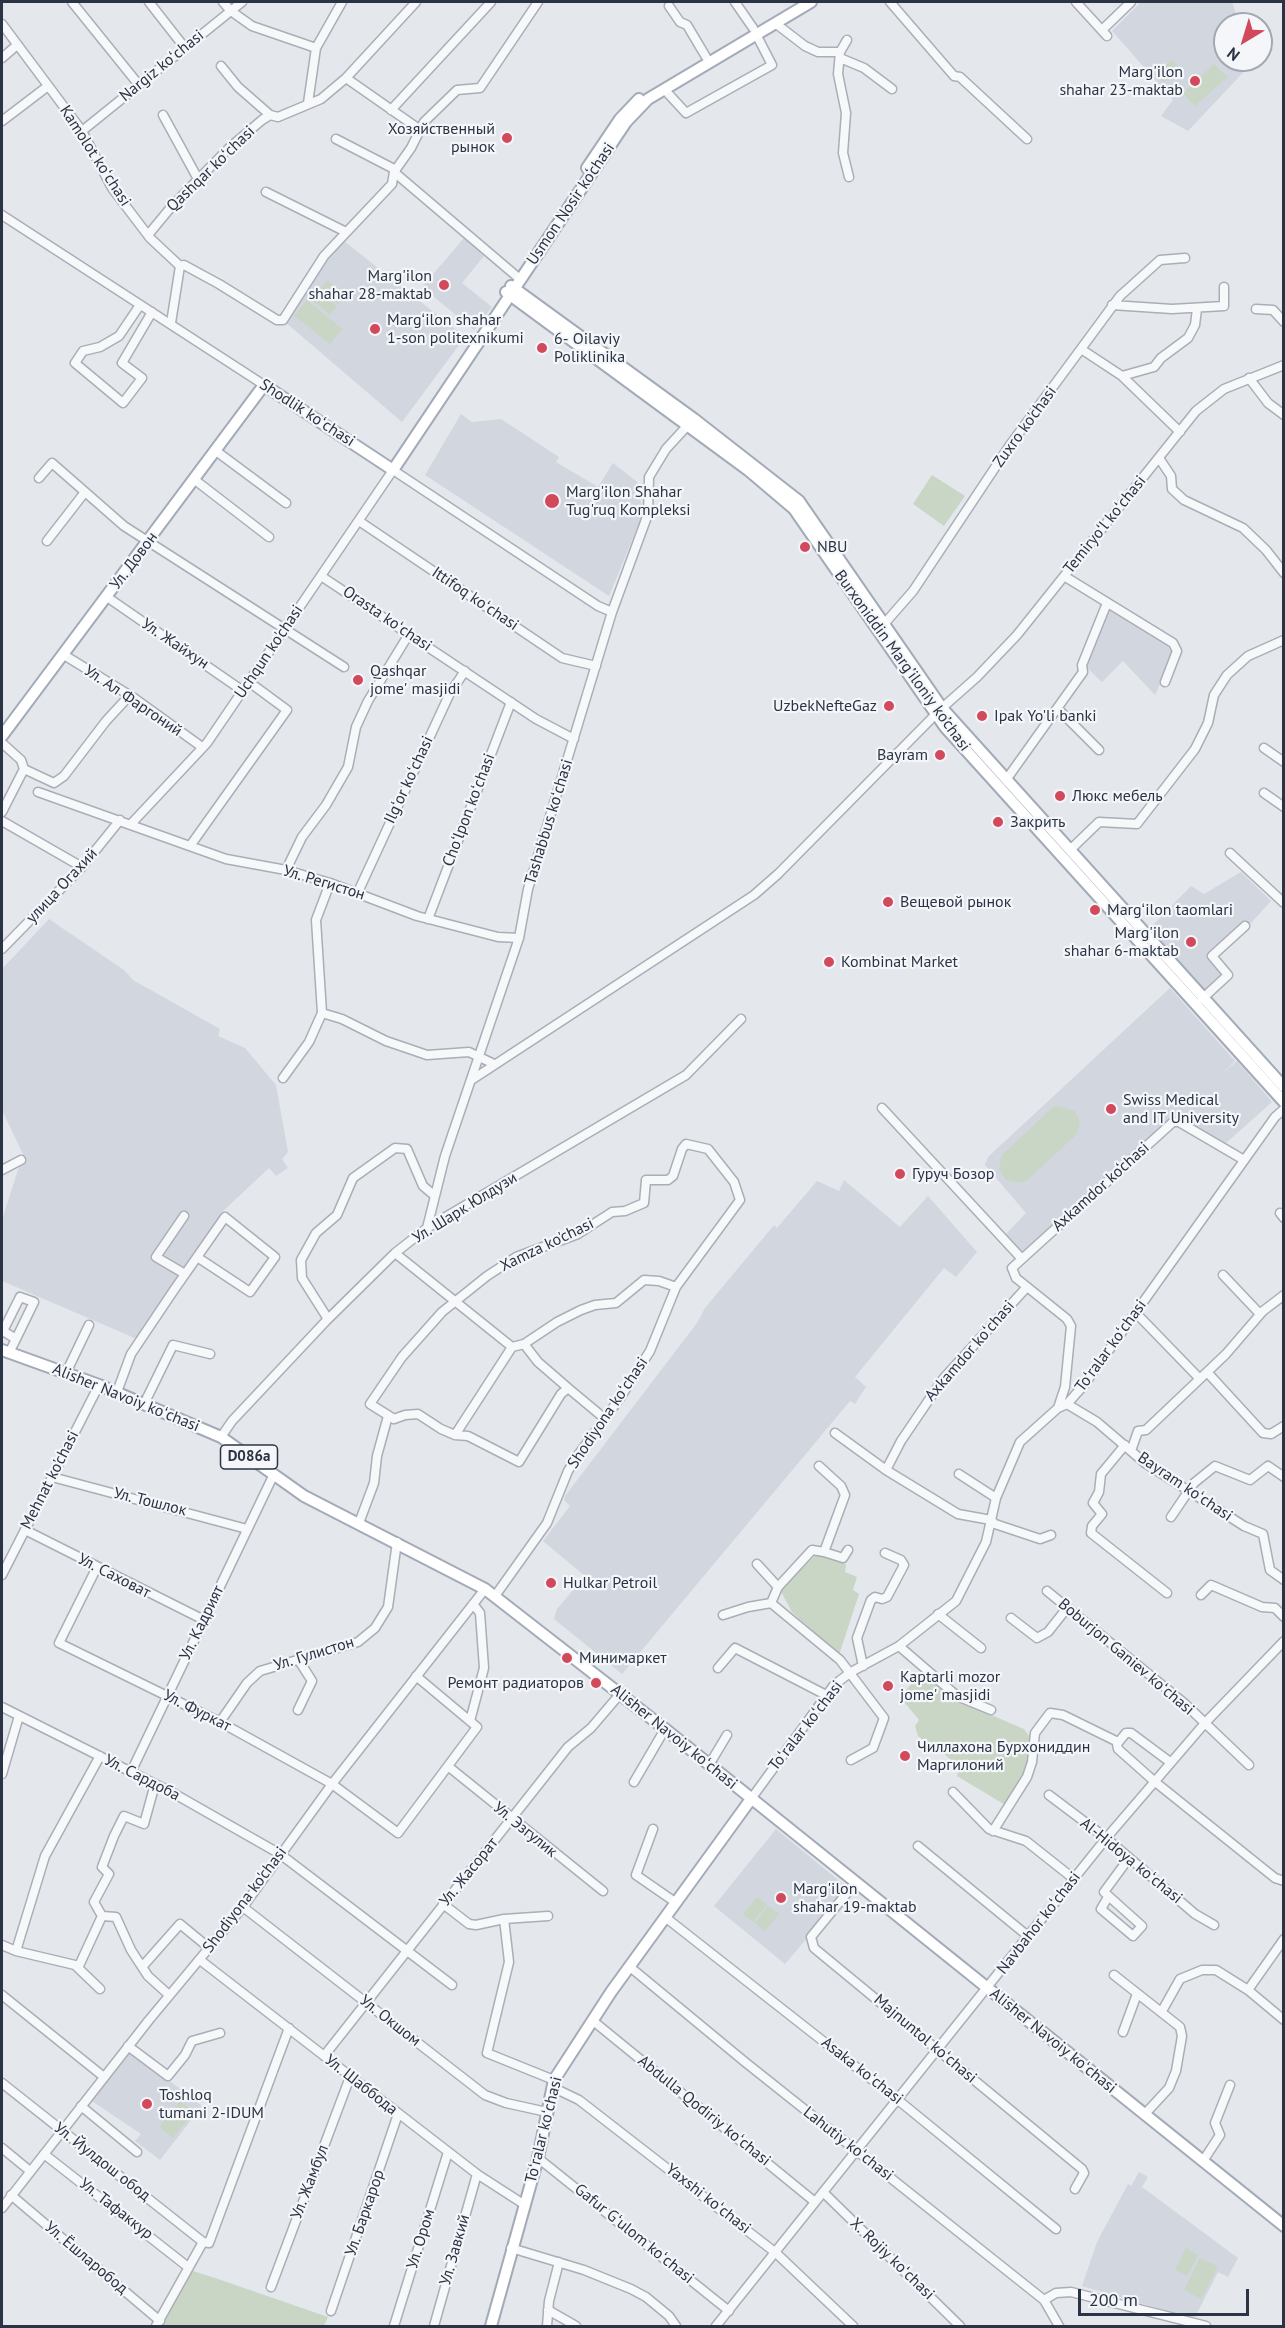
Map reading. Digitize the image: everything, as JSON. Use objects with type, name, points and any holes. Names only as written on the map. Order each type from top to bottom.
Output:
[{"type":"main road","name":"Usmon Nosir ko‘chasi","points":[[513,287],[626,122],[648,99],[797,2]]},
{"type":"main road","name":"Usmon Nosir ko‘chasi","points":[[754,31],[775,23],[811,2]]},
{"type":"main road","name":"Usmon Nosir ko‘chasi","points":[[393,470],[498,317],[513,287],[620,119],[648,92],[706,57],[733,44]]},
{"type":"main road","name":"Burxoniddin Marg’iloniy ko’chasi","points":[[513,287],[799,501],[885,623],[939,711],[1006,780],[1284,1087]]},
{"type":"main road","name":"Shodlik koʻchasi","points":[[264,386],[393,470]]},
{"type":"main road","name":"Ул. Довон","points":[[2,736],[264,386]]},
{"type":"main road","name":"Burxoniddin Marg’iloniy ko’chasi","points":[[691,422],[794,508],[939,711],[1038,833],[1284,1102]]},
{"type":"main road","name":"Alisher Navoiy koʻchasi","points":[[5,1352],[117,1392],[222,1437],[304,1496],[398,1542],[485,1589],[709,1764],[1284,2226]]},
{"type":"main road","name":"Toʻralar koʻchasi","points":[[491,2326],[538,2158],[553,2083],[592,2020],[751,1799]]},
{"type":"street","points":[[72,2],[139,85]]},
{"type":"street","points":[[149,2],[185,48]]},
{"type":"street","points":[[223,2],[231,11],[252,26],[316,48]]},
{"type":"street","name":"Nargiz koʻchasi","points":[[82,131],[242,2]]},
{"type":"street","points":[[308,104],[316,48],[342,2]]},
{"type":"street","name":"Qashqar koʻchasi","points":[[148,235],[229,148],[270,116],[278,117],[321,99],[346,78],[416,2]]},
{"type":"street","points":[[391,110],[490,2]]},
{"type":"street","points":[[171,323],[180,266],[184,265],[279,321],[324,256],[392,184],[395,171],[411,148],[419,129],[435,108],[457,90],[480,88],[538,2]]},
{"type":"street","points":[[664,89],[686,113],[772,65],[735,2]]},
{"type":"street","points":[[890,2],[954,76],[960,77],[1028,139]]},
{"type":"street","points":[[1076,2],[1104,33],[1131,2]]},
{"type":"street","points":[[669,6],[680,22],[687,25],[706,57]]},
{"type":"street","points":[[775,23],[805,46],[818,52],[840,55],[864,68],[892,88]]},
{"type":"street","name":"Kamolot koʻchasi","points":[[2,24],[82,131],[112,188],[148,235],[180,266]]},
{"type":"street","points":[[847,40],[840,55],[838,74],[846,113],[843,153],[849,177]]},
{"type":"street","points":[[2,58],[17,45]]},
{"type":"street","points":[[221,66],[238,87],[270,116]]},
{"type":"street","points":[[346,78],[419,129]]},
{"type":"street","points":[[2,121],[48,86]]},
{"type":"street","points":[[163,115],[198,179]]},
{"type":"street","points":[[336,139],[395,171],[513,287]]},
{"type":"street","points":[[266,192],[346,232]]},
{"type":"street","name":"Shodlik koʻchasi","points":[[2,214],[264,386]]},
{"type":"street","name":"Zuxro ko'chasi","points":[[885,623],[913,591],[1010,445],[1112,305],[1157,262],[1165,259],[1185,258]]},
{"type":"street","points":[[1112,305],[1197,309],[1224,306],[1224,287]]},
{"type":"street","points":[[140,305],[119,336],[100,347],[83,351],[75,363],[123,403],[142,378],[122,363],[152,312]]},
{"type":"street","points":[[1122,376],[1154,367],[1168,352],[1188,338],[1195,325],[1197,309]]},
{"type":"street","points":[[1256,309],[1273,310],[1284,322]]},
{"type":"street","points":[[1082,348],[1122,376],[1180,432]]},
{"type":"street","name":"Temiryoʻl koʻchasi","points":[[473,1079],[754,895],[1017,635],[1196,411],[1224,389],[1284,365]]},
{"type":"street","points":[[1249,378],[1268,403],[1284,415]]},
{"type":"street","name":"Tashabbus koʻchasi","points":[[427,1228],[445,1156],[519,938],[528,889],[612,612],[648,514],[649,477],[666,449],[691,422]]},
{"type":"street","points":[[216,451],[286,503]]},
{"type":"street","points":[[1159,458],[1171,476],[1172,489],[1184,500],[1243,528],[1266,550],[1284,573]]},
{"type":"street","points":[[39,478],[52,463],[124,526],[148,543],[344,667]]},
{"type":"street","name":"Shodlik koʻchasi","points":[[393,470],[598,606],[612,612]]},
{"type":"street","name":"Uchqun ko'chasi","points":[[131,824],[202,747],[243,691],[393,470]]},
{"type":"street","points":[[195,480],[269,537]]},
{"type":"street","points":[[47,541],[85,492]]},
{"type":"street","name":"Ittifoq koʻchasi","points":[[358,521],[562,658],[596,666]]},
{"type":"street","name":"Orasta koʻchasi","points":[[321,576],[511,702],[574,739]]},
{"type":"street","points":[[1064,576],[1176,646],[1177,651],[1165,682]]},
{"type":"street","name":"Ул. Жайхун","points":[[107,597],[243,691]]},
{"type":"street","points":[[1006,780],[1037,733],[1058,709],[1083,672],[1082,665],[1107,603]]},
{"type":"street","points":[[286,870],[302,837],[326,805],[348,767],[356,727],[368,701],[409,634]]},
{"type":"street","points":[[1070,850],[1099,822],[1137,824],[1195,749],[1208,723],[1214,695],[1227,675],[1248,656],[1284,640]]},
{"type":"street","name":"Ул. Ал Фаргоний","points":[[64,655],[130,695],[202,747]]},
{"type":"street","name":"Ilgʻor koʻchasi","points":[[358,892],[445,704],[465,671]]},
{"type":"street","points":[[190,846],[287,710],[249,682]]},
{"type":"street","points":[[24,769],[54,783],[64,776],[106,721],[130,695]]},
{"type":"street","name":"Choʻlpon koʻchasi","points":[[428,919],[511,702]]},
{"type":"street","points":[[1058,709],[1099,750]]},
{"type":"street","points":[[2,743],[21,760],[24,769],[2,812]]},
{"type":"street","points":[[1264,748],[1284,764]]},
{"type":"street","name":"Ул. Регистон","points":[[38,792],[226,859],[286,870],[330,883],[428,919],[498,937],[519,938]]},
{"type":"street","points":[[1264,793],[1284,807]]},
{"type":"street","name":"улица Огахий","points":[[2,949],[82,867],[120,820]]},
{"type":"street","points":[[2,821],[82,867]]},
{"type":"street","points":[[1230,854],[1282,898]]},
{"type":"street","points":[[283,1078],[309,1042],[322,1013],[316,920],[330,883]]},
{"type":"street","points":[[1202,999],[1228,975],[1212,956],[1245,926]]},
{"type":"street","points":[[322,1013],[342,1019],[386,1041],[427,1055],[469,1052],[494,1064]]},
{"type":"street","name":"Ул. Шарк Юлдузи","points":[[222,1437],[232,1421],[328,1319],[395,1253],[427,1228],[686,1075],[741,1019]]},
{"type":"street","points":[[882,1108],[1022,1259],[1012,1272],[1071,1326],[1065,1387],[1058,1408]]},
{"type":"street","name":"Toʻralar koʻchasi","points":[[751,1799],[826,1695],[851,1672],[899,1646],[961,1594],[986,1542],[996,1498],[1020,1442],[1058,1408],[1067,1404],[1136,1313],[1244,1160],[1284,1109]]},
{"type":"street","name":"Axkamdor ko‘chasi","points":[[1022,1259],[1173,1122],[1179,1122],[1244,1160]]},
{"type":"street","name":"Xamza ko'chasi","points":[[388,1416],[370,1404],[402,1357],[456,1300],[516,1257],[578,1234],[612,1212],[625,1211],[644,1203],[646,1180],[668,1180],[673,1176],[682,1149],[686,1144],[708,1149],[734,1182],[741,1200]]},
{"type":"street","points":[[328,1319],[302,1278],[301,1260],[316,1233],[337,1215],[353,1178],[395,1148],[407,1149],[423,1186],[435,1196]]},
{"type":"street","points":[[2,1170],[21,1160]]},
{"type":"street","name":"Shodiyona koʻchasi","points":[[495,1596],[547,1523],[568,1471],[650,1351],[676,1287],[741,1200]]},
{"type":"street","points":[[184,1216],[156,1257],[185,1274]]},
{"type":"street","points":[[117,1392],[131,1354],[185,1274],[225,1217],[275,1257],[250,1292],[197,1257]]},
{"type":"street","points":[[395,1253],[512,1347]]},
{"type":"street","points":[[1223,1275],[1260,1314]]},
{"type":"street","points":[[455,1435],[512,1347],[525,1344],[557,1322],[581,1310],[595,1305],[616,1303],[644,1280],[659,1281],[676,1287]]},
{"type":"street","name":"Axkamdor koʻchasi","points":[[886,1470],[901,1441],[943,1379],[1026,1287]]},
{"type":"street","points":[[1167,1593],[1091,1533],[1092,1526],[1102,1514],[1093,1503],[1099,1492],[1101,1474],[1128,1448],[1138,1431],[1146,1430],[1239,1340],[1260,1314],[1284,1295]]},
{"type":"street","points":[[5,1352],[16,1339],[34,1302],[20,1297],[3,1332],[16,1339]]},
{"type":"street","points":[[1136,1313],[1199,1378]]},
{"type":"street","points":[[66,1373],[89,1325]]},
{"type":"street","points":[[525,1344],[538,1362],[604,1418]]},
{"type":"street","points":[[144,1404],[173,1345],[210,1354]]},
{"type":"street","points":[[1207,1372],[1263,1433],[1271,1434],[1284,1426]]},
{"type":"street","name":"Mehnat ko'chasi","points":[[2,1575],[99,1385]]},
{"type":"street","points":[[358,1523],[374,1483],[377,1456],[388,1416],[394,1419],[418,1414],[455,1435],[468,1436],[519,1462],[561,1394],[568,1388]]},
{"type":"street","name":"Bayram koʻchasi","points":[[1067,1404],[1097,1422],[1128,1448],[1188,1490],[1244,1526],[1263,1534],[1270,1570],[1284,1580]]},
{"type":"street","points":[[835,1433],[886,1470],[958,1514],[991,1520],[995,1524],[1040,1539],[1051,1535]]},
{"type":"street","points":[[819,1466],[841,1486],[845,1493],[824,1552]]},
{"type":"street","points":[[1171,1517],[1188,1490],[1215,1466],[1250,1480],[1268,1466],[1284,1477]]},
{"type":"street","name":"Ул. Кадрият","points":[[131,1772],[274,1474]]},
{"type":"street","points":[[959,1474],[996,1498]]},
{"type":"street","name":"Ул. Тошлок","points":[[52,1477],[248,1529]]},
{"type":"street","name":"Ул. Саховат","points":[[25,1530],[96,1569],[204,1620]]},
{"type":"street","name":"Ул. Гулистон","points":[[220,1722],[247,1683],[260,1671],[358,1642],[375,1628],[388,1607],[398,1542]]},
{"type":"street","points":[[771,1604],[778,1587],[812,1550],[843,1558],[848,1550]]},
{"type":"street","points":[[863,1666],[857,1638],[871,1600],[875,1597],[887,1597],[904,1565],[901,1560],[885,1553]]},
{"type":"street","points":[[756,1564],[778,1587]]},
{"type":"street","name":"Ул. Фуркат","points":[[96,1569],[59,1643],[220,1722],[332,1784],[398,1833],[448,1767]]},
{"type":"street","points":[[1201,1595],[1211,1585],[1262,1607],[1275,1608],[1284,1617]]},
{"type":"street","name":"Shodiyona ko'chasi","points":[[2,2208],[128,2046],[243,1907],[332,1784],[485,1589]]},
{"type":"street","name":"Boburjon Ganiev koʻchasi","points":[[1047,1591],[1134,1661],[1249,1765]]},
{"type":"street","points":[[470,1721],[484,1668],[480,1613],[473,1604]]},
{"type":"street","points":[[723,1615],[748,1606],[771,1604],[840,1659],[885,1719],[876,1734],[873,1748],[851,1760]]},
{"type":"street","points":[[1011,1618],[1037,1638],[1048,1632],[1067,1608]]},
{"type":"street","points":[[938,1614],[981,1648]]},
{"type":"street","name":"Navbahor koʻchasi","points":[[716,2326],[1106,1838],[1205,1723],[1284,1641]]},
{"type":"street","points":[[899,1646],[957,1696],[991,1710]]},
{"type":"street","points":[[718,1668],[735,1648],[826,1695]]},
{"type":"street","points":[[298,1659],[312,1681],[298,1710]]},
{"type":"street","points":[[416,1676],[477,1728],[448,1767]]},
{"type":"street","name":"Ул. Жасорат","points":[[324,2056],[568,1747],[591,1728],[621,1694]]},
{"type":"street","name":"Ул. Сардоба","points":[[2,1707],[155,1784],[280,1854],[452,1985]]},
{"type":"street","points":[[993,1832],[1027,1777],[1032,1762],[1035,1733],[1047,1715],[1053,1712],[1118,1742]]},
{"type":"street","points":[[2,1774],[19,1716]]},
{"type":"street","points":[[634,1782],[665,1730]]},
{"type":"street","points":[[1170,1762],[1131,1733],[1126,1733],[1118,1742],[1118,1749],[1154,1781],[1275,1878],[1284,1881]]},
{"type":"street","points":[[709,1764],[727,1735]]},
{"type":"street","points":[[16,1951],[45,1857],[99,1756]]},
{"type":"street","name":"Ул. Эзгулик","points":[[448,1767],[511,1820],[603,1891]]},
{"type":"street","points":[[102,1916],[94,1902],[109,1874],[102,1867],[110,1846],[124,1816],[144,1824],[155,1784]]},
{"type":"street","points":[[953,1792],[993,1832],[1026,1840],[1074,1878]]},
{"type":"street","name":"Al-Hidoya koʻchasi","points":[[1049,1795],[1106,1838],[1195,1914],[1214,1925]]},
{"type":"street","points":[[653,1829],[636,1875],[675,1902]]},
{"type":"street","points":[[918,1846],[1029,1937]]},
{"type":"street","points":[[1108,1897],[1101,1909],[1133,1936],[1142,1926],[1104,1892],[1129,1858]]},
{"type":"street","name":"Majnuntol koʻchasi","points":[[856,1882],[811,1937],[810,1942],[1082,2169],[1084,2173],[1075,2189]]},
{"type":"street","points":[[444,1904],[469,1924],[476,1925],[504,1919],[548,1916]]},
{"type":"street","name":"Ул. Окшом","points":[[243,1907],[484,2095],[506,2103],[547,2112]]},
{"type":"street","points":[[78,1968],[102,1916]]},
{"type":"street","points":[[102,1916],[116,1917],[131,1950],[142,1966],[169,1995]]},
{"type":"street","name":"Asaka koʻchasi","points":[[665,1917],[898,2100],[1056,2229]]},
{"type":"street","name":"Yaxshi koʻchasi","points":[[504,1919],[509,1962],[487,2053],[553,2083],[579,2100],[776,2253],[853,2326]]},
{"type":"street","points":[[142,1966],[180,1924],[208,1947]]},
{"type":"street","points":[[1248,1990],[1284,1939]]},
{"type":"street","points":[[2,1945],[16,1951],[75,1965],[100,1989]]},
{"type":"street","name":"Ул. Шаббода","points":[[200,1960],[477,2174],[525,2205]]},
{"type":"street","name":"Lahutiy koʻchasi","points":[[630,1967],[1044,2300],[1059,2326]]},
{"type":"street","points":[[1162,2011],[1180,1979],[1202,1970],[1216,1970],[1248,1990],[1284,2020]]},
{"type":"street","points":[[1114,1975],[1180,2027],[1182,2036],[1176,2071],[1169,2088],[1144,2115]]},
{"type":"street","points":[[1123,2031],[1137,1994]]},
{"type":"street","points":[[2,1995],[104,2077]]},
{"type":"street","name":"Abdulla Qodiriy koʻchasi","points":[[592,2020],[816,2202]]},
{"type":"street","points":[[158,2324],[203,2242],[209,2243],[289,2028]]},
{"type":"street","points":[[128,2046],[168,2076],[192,2041],[220,2033]]},
{"type":"street","name":"Ул. Жамбул","points":[[271,2287],[350,2077]]},
{"type":"street","name":"Ул. Йулдош обод","points":[[2,2083],[203,2242]]},
{"type":"street","points":[[1203,2161],[1220,2135],[1215,2123],[1230,2085]]},
{"type":"street","points":[[81,2106],[137,2152]]},
{"type":"street","name":"Ул. Баркарор","points":[[331,2311],[398,2114]]},
{"type":"street","points":[[2,2148],[30,2171]]},
{"type":"street","name":"Ул. Ором","points":[[394,2326],[448,2152]]},
{"type":"street","name":"Ул. Тафаккур","points":[[44,2154],[188,2267]]},
{"type":"street","name":"Gafur Gʻulom koʻchasi","points":[[538,2158],[729,2311]]},
{"type":"street","name":"Ул. Завкий","points":[[434,2326],[477,2174]]},
{"type":"street","name":"X. Rojiy koʻchasi","points":[[823,2192],[960,2326]]},
{"type":"street","name":"Ул. Ёшларобод","points":[[11,2195],[158,2324]]},
{"type":"street","points":[[512,2248],[559,2262],[646,2297],[669,2316],[676,2326]]},
{"type":"street","points":[[547,2326],[548,2310],[559,2262]]},
{"type":"street","points":[[1044,2300],[1056,2293],[1071,2292],[1206,2326]]},
{"type":"street","points":[[548,2310],[576,2326]]},
{"type":"shaded area","name":"Marg'ilon shahar 23-maktab","points":[[1141,2],[1232,2],[1236,12],[1213,12],[1213,72],[1244,72],[1188,131],[1161,116],[1173,100],[1112,31]]},
{"type":"shaded area","name":"Marg'ilon shahar 28-maktab","points":[[464,238],[484,256],[462,283],[492,307],[474,330],[422,287]]},
{"type":"shaded area","name":"Margʻilon shahar 1-son politexnikumi","points":[[344,241],[465,337],[402,422],[285,322],[326,259]]},
{"type":"shaded area","name":"Marg'ilon Shahar Tug'ruq Kompleksi","points":[[461,414],[472,422],[501,419],[559,457],[556,462],[598,487],[613,463],[637,482],[643,514],[609,596],[425,475]]},
{"type":"shaded area","points":[[1109,606],[1154,632],[1174,653],[1155,695],[1123,661],[1102,682],[1084,665]]},
{"type":"shaded area","name":"Marg'ilon shahar 6-maktab","points":[[1241,872],[1271,901],[1251,923],[1232,931],[1208,954],[1226,975],[1206,992],[1150,928],[1191,886],[1204,894]]},
{"type":"shaded area","points":[[49,919],[124,970],[133,980],[220,1029],[218,1036],[245,1048],[276,1085],[288,1152],[282,1159],[288,1168],[276,1176],[269,1168],[221,1213],[137,1339],[2,1281],[2,1220],[23,1154],[2,1110],[2,969]]},
{"type":"shaded area","name":"Swiss Medical and IT University","points":[[1170,988],[1235,1061],[1221,1075],[1237,1061],[1272,1102],[1225,1144],[1195,1127],[1180,1111],[1023,1252],[1005,1235],[1026,1213],[985,1165],[988,1157]]},
{"type":"shaded area","points":[[844,1180],[900,1227],[928,1196],[977,1252],[956,1277],[944,1268],[855,1377],[866,1387],[855,1404],[850,1401],[622,1674],[554,1619],[557,1609],[585,1576],[543,1541],[570,1506],[564,1500],[565,1496],[697,1323],[705,1308],[774,1225],[777,1228],[817,1181],[839,1191]]},
{"type":"shaded area","name":"Marg'ilon shahar 19-maktab","points":[[776,1829],[849,1889],[785,1964],[714,1906]]},
{"type":"shaded area","name":"Toshloq tumani 2-IDUM","points":[[131,2051],[202,2106],[160,2160],[135,2141],[141,2134],[92,2101]]},
{"type":"shaded area","points":[[1139,2172],[1148,2177],[1142,2187],[1238,2258],[1228,2277],[1218,2272],[1194,2319],[1082,2286],[1097,2242],[1128,2184],[1131,2186]]},
{"type":"green space","points":[[1172,60],[1180,68],[1164,82],[1156,74]]},
{"type":"green space","points":[[1213,65],[1213,72],[1222,72],[1227,77],[1195,106],[1183,93]]},
{"type":"green space","points":[[327,280],[346,295],[338,304],[320,290]]},
{"type":"green space","points":[[319,291],[337,306],[330,315],[312,300]]},
{"type":"green space","points":[[307,300],[342,329],[330,344],[294,316]]},
{"type":"green space","points":[[932,475],[965,496],[944,526],[913,504]]},
{"type":"green space","points":[[1058,1106],[1075,1111],[1080,1122],[1077,1134],[1026,1181],[1018,1183],[1006,1180],[999,1169],[1002,1155],[1052,1108]]},
{"type":"green space","points":[[818,1553],[841,1560],[846,1565],[845,1572],[857,1577],[853,1590],[859,1594],[839,1655],[792,1612],[780,1590]]},
{"type":"green space","points":[[922,1672],[956,1700],[1024,1729],[1029,1736],[1031,1743],[1028,1769],[1007,1806],[957,1776],[958,1772],[953,1762],[939,1749],[936,1751],[918,1736],[915,1726],[919,1720],[900,1697]]},
{"type":"green space","points":[[757,1897],[767,1905],[753,1922],[743,1914]]},
{"type":"green space","points":[[768,1906],[779,1914],[765,1931],[755,1923]]},
{"type":"green space","points":[[180,2101],[194,2112],[173,2138],[159,2127]]},
{"type":"green space","points":[[1186,2248],[1198,2255],[1187,2276],[1175,2270]]},
{"type":"green space","points":[[1200,2258],[1218,2266],[1201,2299],[1184,2290]]},
{"type":"green space","points":[[184,2268],[328,2317],[324,2326],[162,2326]]},
{"type":"place","name":"Marg'ilon shahar 23-maktab","points":[[1195,81]]},
{"type":"place","name":"Хозяйственный рынок","points":[[507,138]]},
{"type":"place","name":"Marg'ilon shahar 28-maktab","points":[[444,285]]},
{"type":"place","name":"Margʻilon shahar 1-son politexnikumi","points":[[375,329]]},
{"type":"place","name":"6- Oilaviy Poliklinika","points":[[542,348]]},
{"type":"place","name":"Marg'ilon Shahar Tug'ruq Kompleksi","points":[[552,501]]},
{"type":"place","name":"NBU","points":[[805,547]]},
{"type":"place","name":"Qashqar jome' masjidi","points":[[358,680]]},
{"type":"place","name":"UzbekNefteGaz","points":[[889,706]]},
{"type":"place","name":"Ipak Yo'li banki","points":[[982,716]]},
{"type":"place","name":"Bayram","points":[[940,755]]},
{"type":"place","name":"Люкс мебель","points":[[1060,796]]},
{"type":"place","name":"Закрить","points":[[998,822]]},
{"type":"place","name":"Вещевой рынок","points":[[888,902]]},
{"type":"place","name":"Margʻilon taomlari","points":[[1095,910]]},
{"type":"place","name":"Marg'ilon shahar 6-maktab","points":[[1191,942]]},
{"type":"place","name":"Kombinat Market","points":[[829,962]]},
{"type":"place","name":"Swiss Medical and IT University","points":[[1111,1109]]},
{"type":"place","name":"Гуруч Бозор","points":[[900,1174]]},
{"type":"place","name":"Hulkar Petroil","points":[[551,1583]]},
{"type":"place","name":"Минимаркет","points":[[567,1658]]},
{"type":"place","name":"Ремонт радиаторов","points":[[596,1683]]},
{"type":"place","name":"Kaptarli mozor jome' masjidi","points":[[888,1686]]},
{"type":"place","name":"Чиллахона Бурхониддин Маргилоний","points":[[905,1756]]},
{"type":"place","name":"Marg'ilon shahar 19-maktab","points":[[781,1898]]},
{"type":"place","name":"Toshloq tumani 2-IDUM","points":[[147,2104]]}]
